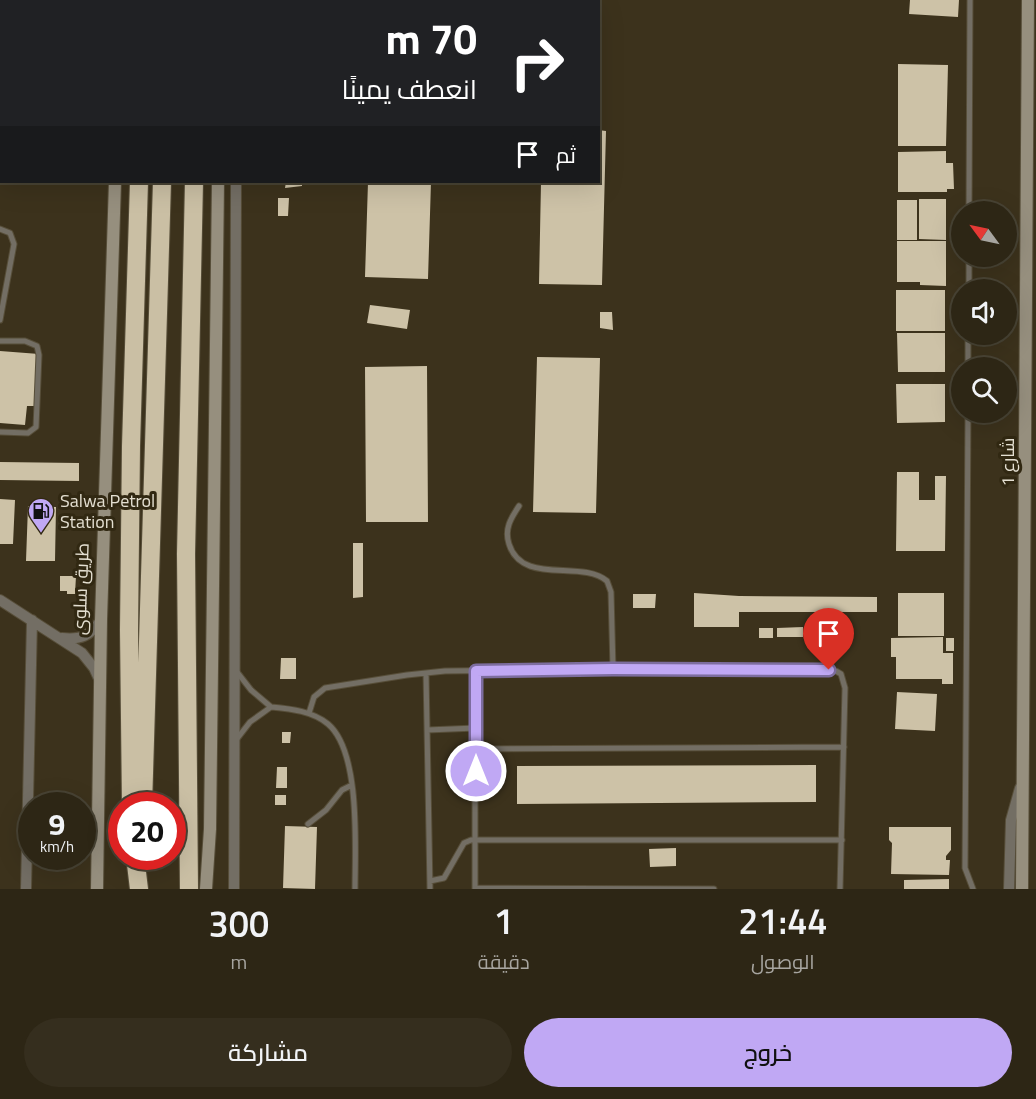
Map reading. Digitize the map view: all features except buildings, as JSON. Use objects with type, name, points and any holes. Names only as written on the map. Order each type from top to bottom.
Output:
[{"type":"highway","points":[[131,792],[129,630],[131,446],[139,183]]},
{"type":"highway","points":[[142,792],[162,183]]},
{"type":"highway","points":[[189,889],[186,554],[194,183]]},
{"type":"highway","points":[[137,870],[139,889]]},
{"type":"highway","points":[[139,889],[140,870]]},
{"type":"main road","name":"شارع 1","points":[[1023,889],[1028,0]]},
{"type":"main road","name":"طريق سلوى","points":[[97,889],[101,620],[115,183]]},
{"type":"main road","points":[[206,889],[210,829],[218,183]]},
{"type":"street","points":[[234,889],[236,183]]},
{"type":"street","points":[[0,600],[75,648],[89,660],[100,682]]},
{"type":"street","points":[[26,889],[32,620]]},
{"type":"street","points":[[60,638],[81,639],[89,635],[101,620]]},
{"type":"street","points":[[1009,889],[1011,820],[1022,782]]},
{"type":"lane","points":[[969,201],[970,0]]},
{"type":"lane","points":[[0,229],[10,233],[14,244],[0,320]]},
{"type":"lane","points":[[0,341],[25,341],[37,346],[39,355],[36,427],[27,433],[0,432]]},
{"type":"lane","points":[[968,423],[965,868],[973,889]]},
{"type":"lane","points":[[519,506],[510,519],[507,538],[509,548],[522,562],[540,568],[594,574],[607,581],[611,592],[613,669]]},
{"type":"lane","points":[[235,669],[251,690],[272,707],[309,713],[335,731],[344,750],[352,785],[356,889]]},
{"type":"lane","points":[[309,713],[314,697],[325,688],[426,673],[613,669],[836,671],[841,674],[844,681],[840,889]]},
{"type":"lane","points":[[476,671],[475,888],[714,889]]},
{"type":"lane","points":[[426,673],[430,889]]},
{"type":"lane","points":[[235,743],[250,722],[272,707]]},
{"type":"lane","points":[[427,730],[476,728]]},
{"type":"lane","points":[[477,748],[844,747]]},
{"type":"lane","points":[[308,824],[326,810],[342,790],[352,785]]},
{"type":"lane","points":[[430,881],[444,878],[464,843],[475,839],[842,840]]},
{"type":"place","name":"Salwa Petrol Station","points":[[41,534]]},
{"type":"route","points":[[476,771],[476,671],[829,670]]}]
